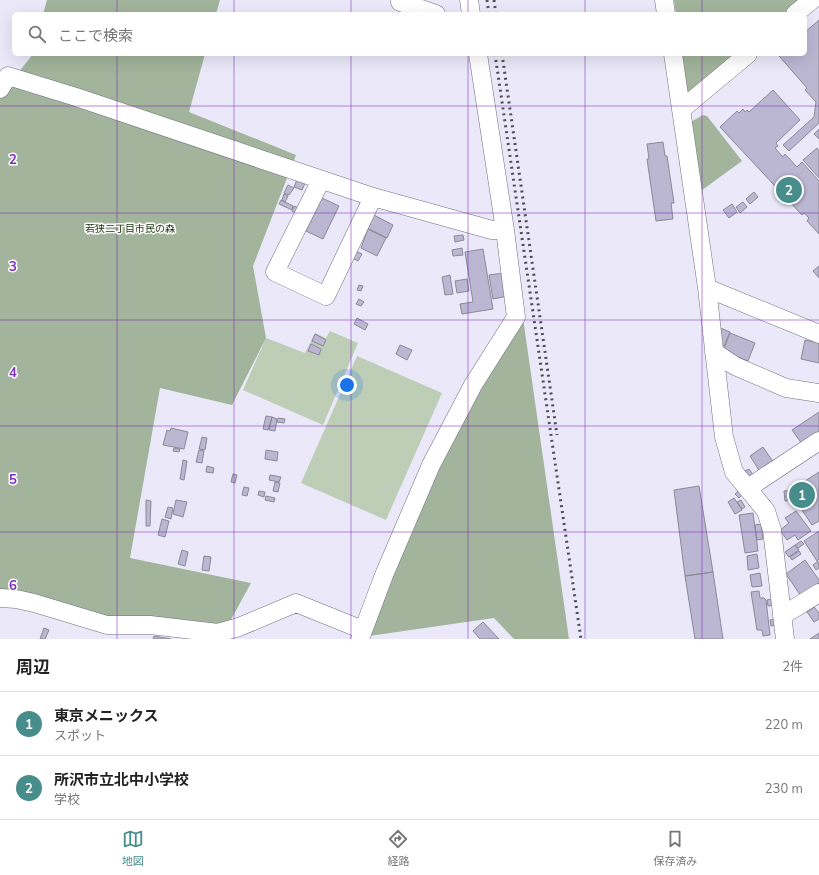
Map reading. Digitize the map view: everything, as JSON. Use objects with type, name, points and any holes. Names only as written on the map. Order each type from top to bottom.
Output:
[{"type":"street","points":[[469,0],[471,12]]},
{"type":"street","points":[[664,0],[666,12]]},
{"type":"street","points":[[797,12],[812,0]]},
{"type":"street","points":[[400,2],[430,12]]},
{"type":"street","points":[[0,598],[16,599],[34,603],[107,625],[150,625],[218,633],[239,627],[296,603],[362,635],[384,575],[431,466],[473,385],[516,317],[505,230],[478,56]]},
{"type":"street","points":[[673,56],[707,288],[726,444],[734,472],[766,511],[772,530],[785,639]]},
{"type":"street","points":[[682,109],[746,56]]},
{"type":"street","points":[[0,89],[8,76],[76,97],[373,197],[492,230],[505,230]]},
{"type":"street","points":[[321,180],[275,272],[326,296],[373,197]]},
{"type":"street","points":[[707,288],[819,334]]},
{"type":"street","points":[[714,352],[735,366],[786,388],[819,393]]},
{"type":"street","points":[[748,488],[819,441]]},
{"type":"street","points":[[782,616],[819,593]]},
{"type":"green space","points":[[47,0],[220,0],[217,12],[44,12]]},
{"type":"green space","points":[[674,0],[819,0],[819,6],[807,15],[807,12],[676,12]]},
{"type":"green space","name":"若狭二丁目市民の森","points":[[31,56],[204,56],[189,112],[296,155],[253,266],[266,338],[232,405],[160,388],[130,558],[251,583],[227,627],[109,620],[0,594],[0,95]]},
{"type":"green space","points":[[682,56],[758,56],[690,110]]},
{"type":"green space","points":[[703,115],[707,116],[742,161],[698,193],[689,123]]},
{"type":"green space","points":[[523,318],[569,639],[514,639],[494,618],[369,636],[392,569],[461,422]]},
{"type":"green space","points":[[330,331],[358,343],[323,425],[243,390],[266,338],[305,353],[315,333],[326,338]]},
{"type":"green space","points":[[357,356],[442,393],[386,520],[301,483]]},
{"type":"building","points":[[819,20],[819,123],[789,151],[783,145],[814,117],[816,102],[805,90],[807,88],[779,56],[807,56],[807,30]]},
{"type":"building","points":[[773,90],[800,120],[776,143],[778,146],[775,148],[783,157],[785,154],[797,167],[802,162],[819,181],[819,234],[807,221],[809,218],[804,213],[802,215],[720,127],[737,111],[739,113],[743,109],[745,112],[747,110],[749,112]]},
{"type":"building","points":[[819,129],[819,139],[814,134]]},
{"type":"building","points":[[663,142],[665,156],[667,156],[674,203],[671,203],[673,219],[656,221],[647,159],[649,159],[647,144]]},
{"type":"building","points":[[817,148],[819,151],[819,178],[803,160]]},
{"type":"building","points":[[298,177],[306,181],[302,190],[294,187]]},
{"type":"building","points":[[288,185],[294,188],[289,195],[284,193]]},
{"type":"building","points":[[754,192],[758,197],[750,204],[746,199]]},
{"type":"building","points":[[284,194],[288,196],[285,202],[282,200]]},
{"type":"building","points":[[322,198],[339,206],[323,239],[306,231]]},
{"type":"building","points":[[281,200],[293,206],[292,210],[279,204]]},
{"type":"building","points":[[743,202],[747,207],[740,213],[736,207]]},
{"type":"building","points":[[732,204],[737,212],[729,218],[723,210]]},
{"type":"building","points":[[294,206],[303,210],[301,215],[292,211]]},
{"type":"building","points":[[372,214],[393,225],[387,238],[365,227]]},
{"type":"building","points":[[368,229],[386,238],[377,256],[361,248]]},
{"type":"building","points":[[463,235],[464,240],[455,242],[454,236]]},
{"type":"building","points":[[462,248],[463,255],[453,256],[452,250]]},
{"type":"building","points":[[483,249],[493,309],[462,314],[460,304],[473,302],[465,252]]},
{"type":"building","points":[[354,250],[362,254],[358,261],[351,257]]},
{"type":"building","points":[[819,266],[819,278],[813,271]]},
{"type":"building","points":[[504,273],[508,296],[493,299],[489,275]]},
{"type":"building","points":[[450,275],[453,294],[445,295],[442,277]]},
{"type":"building","points":[[467,279],[469,291],[457,293],[455,281]]},
{"type":"building","points":[[359,285],[363,286],[361,291],[357,290]]},
{"type":"building","points":[[359,299],[364,302],[361,306],[356,304]]},
{"type":"building","points":[[357,318],[368,324],[365,330],[354,324]]},
{"type":"building","points":[[718,327],[730,332],[724,346],[719,344]]},
{"type":"building","points":[[730,333],[755,343],[748,361],[723,351]]},
{"type":"building","points":[[315,334],[326,340],[323,346],[312,341]]},
{"type":"building","points":[[805,340],[819,343],[819,363],[801,359]]},
{"type":"building","points":[[311,344],[321,349],[319,355],[308,351]]},
{"type":"building","points":[[400,345],[412,350],[407,360],[396,354]]},
{"type":"building","points":[[819,412],[819,439],[805,448],[792,430]]},
{"type":"building","points":[[266,416],[272,417],[268,430],[263,429]]},
{"type":"building","points":[[272,417],[277,419],[275,431],[269,430]]},
{"type":"building","points":[[278,418],[285,419],[284,423],[277,422]]},
{"type":"building","points":[[171,428],[188,432],[184,449],[163,445],[167,430],[170,431]]},
{"type":"building","points":[[202,437],[207,438],[205,450],[199,449]]},
{"type":"building","points":[[763,447],[776,466],[762,475],[750,456]]},
{"type":"building","points":[[174,448],[180,449],[179,452],[173,451]]},
{"type":"building","points":[[199,450],[204,451],[202,463],[196,462]]},
{"type":"building","points":[[266,450],[278,452],[277,461],[265,459]]},
{"type":"building","points":[[183,460],[187,461],[184,480],[180,479]]},
{"type":"building","points":[[207,466],[214,468],[213,473],[206,472]]},
{"type":"building","points":[[749,469],[756,479],[750,482],[743,472]]},
{"type":"building","points":[[819,472],[819,521],[812,525],[802,510],[808,505],[804,499],[785,501],[784,491],[803,489],[805,481]]},
{"type":"building","points":[[233,474],[237,475],[235,483],[231,482]]},
{"type":"building","points":[[270,475],[281,477],[279,482],[269,480]]},
{"type":"building","points":[[275,482],[280,483],[278,492],[273,491]]},
{"type":"building","points":[[699,486],[713,572],[685,576],[674,490]]},
{"type":"building","points":[[244,487],[249,488],[247,496],[242,495]]},
{"type":"building","points":[[259,491],[265,492],[264,497],[258,495]]},
{"type":"building","points":[[738,491],[742,495],[739,498],[735,494]]},
{"type":"building","points":[[266,496],[275,498],[274,502],[265,500]]},
{"type":"building","points":[[734,498],[742,510],[735,514],[728,502]]},
{"type":"building","points":[[146,500],[151,501],[150,526],[146,526]]},
{"type":"building","points":[[176,500],[187,502],[183,517],[173,514]]},
{"type":"building","points":[[741,500],[745,507],[742,509],[737,502]]},
{"type":"building","points":[[168,507],[173,508],[171,519],[165,517]]},
{"type":"building","points":[[796,511],[811,531],[798,540],[795,535],[787,540],[780,530],[789,523],[785,518]]},
{"type":"building","points":[[753,513],[758,551],[745,553],[739,515]]},
{"type":"building","points":[[162,519],[169,521],[165,537],[158,535]]},
{"type":"building","points":[[761,524],[763,539],[757,540],[755,525]]},
{"type":"building","points":[[819,531],[819,559],[817,561],[804,541]]},
{"type":"building","points":[[801,541],[804,544],[798,548],[795,545]]},
{"type":"building","points":[[795,545],[799,550],[789,557],[785,552]]},
{"type":"building","points":[[182,550],[188,552],[185,566],[178,564]]},
{"type":"building","points":[[799,551],[801,554],[792,560],[790,557]]},
{"type":"building","points":[[757,554],[759,568],[748,570],[747,556]]},
{"type":"building","points":[[204,556],[211,557],[209,571],[202,570]]},
{"type":"building","points":[[805,560],[819,580],[819,588],[803,599],[786,574]]},
{"type":"building","points":[[818,561],[819,568],[816,570],[813,565]]},
{"type":"building","points":[[713,572],[723,639],[695,639],[685,576]]},
{"type":"building","points":[[760,573],[762,586],[752,587],[750,575]]},
{"type":"building","points":[[759,591],[760,598],[764,598],[766,600],[770,635],[763,636],[762,630],[757,630],[751,592]]},
{"type":"building","points":[[772,599],[773,605],[768,606],[767,600]]},
{"type":"building","points":[[814,607],[819,613],[819,619],[814,622],[807,612]]},
{"type":"building","points":[[775,619],[776,625],[771,626],[770,620]]},
{"type":"building","points":[[483,622],[499,639],[480,639],[473,631]]},
{"type":"building","points":[[44,628],[49,630],[45,639],[40,639]]},
{"type":"building","points":[[819,633],[819,639],[810,639]]},
{"type":"building","points":[[154,636],[171,639],[153,639]]},
{"type":"railway","points":[[487,0],[489,12]]},
{"type":"railway","points":[[494,0],[496,12]]},
{"type":"railway","points":[[495,56],[581,639]]},
{"type":"railway","points":[[502,56],[557,435]]},
{"type":"place","name":"所沢市立北中小学校","points":[[789,190]]},
{"type":"place","name":"東京メニックス","points":[[802,495]]}]
